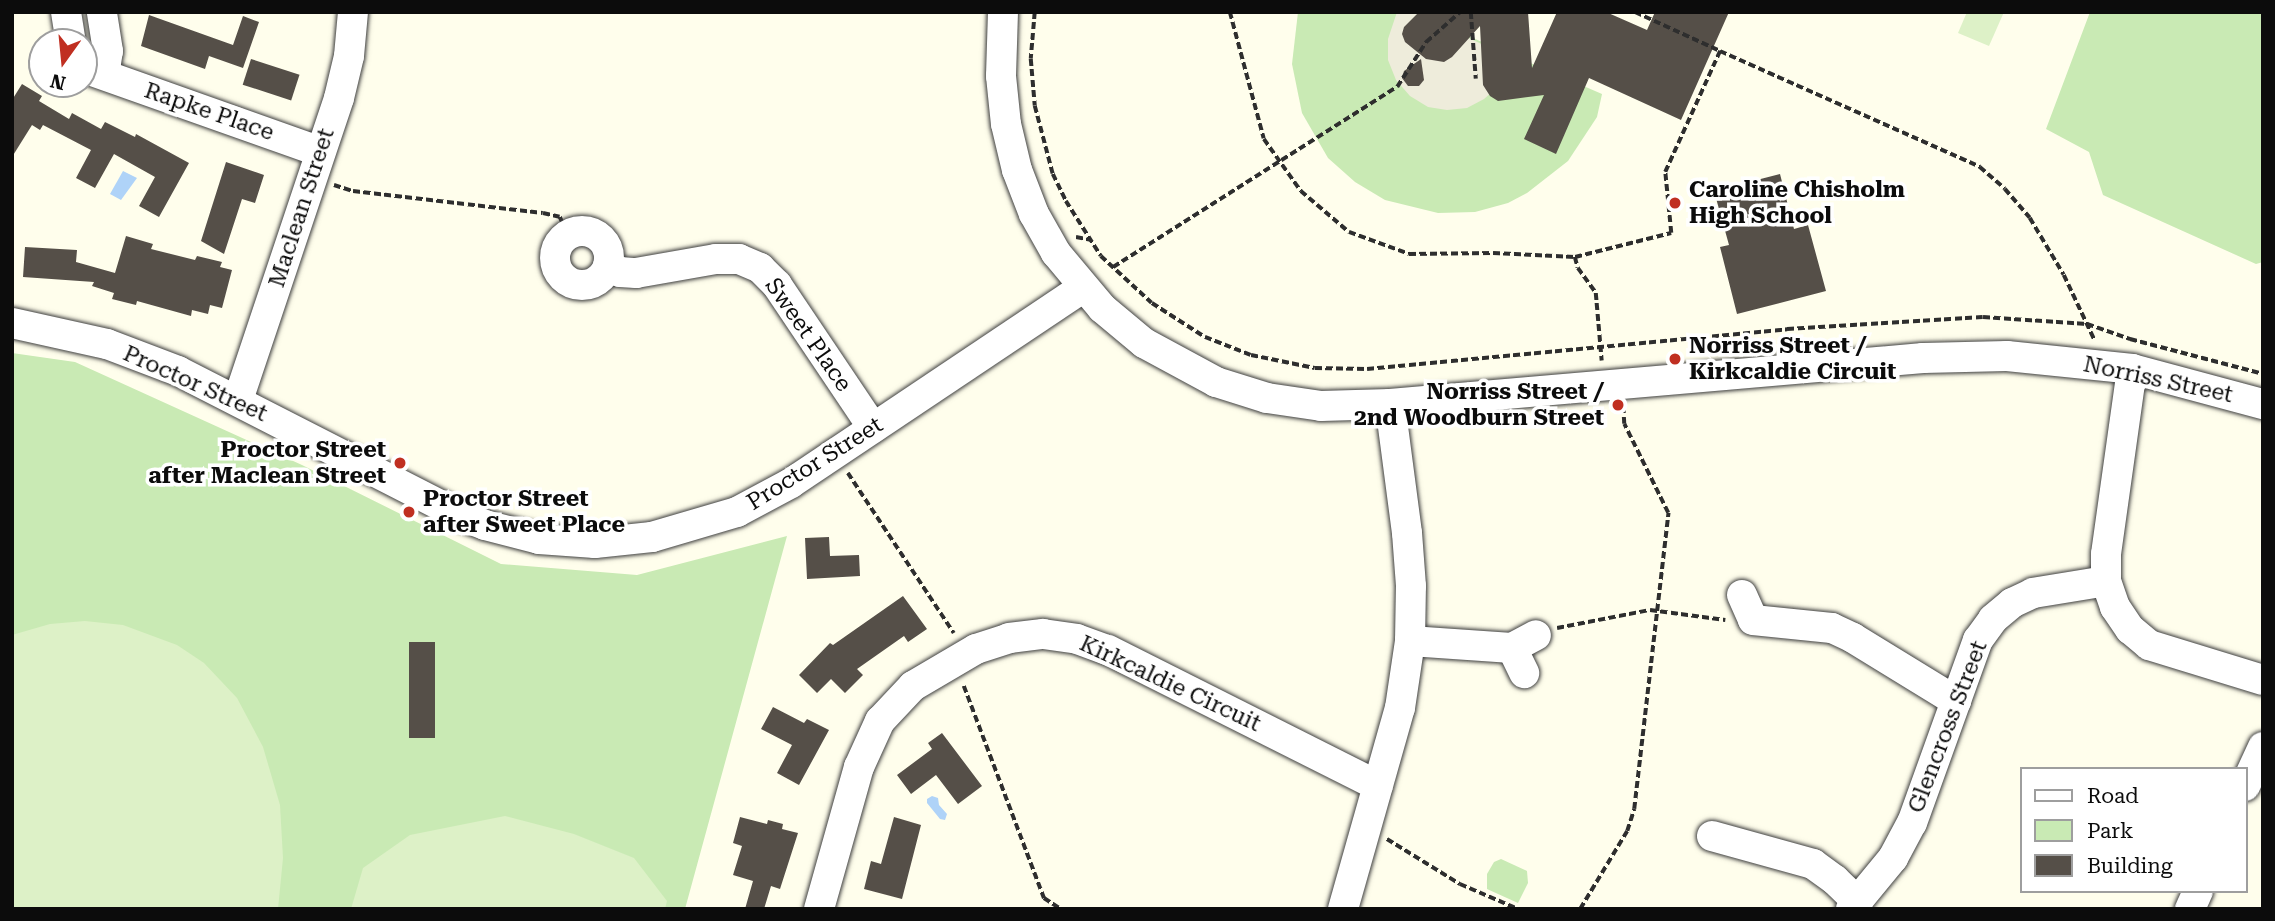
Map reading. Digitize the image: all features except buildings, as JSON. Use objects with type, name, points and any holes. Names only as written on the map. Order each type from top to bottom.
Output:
[{"type":"street","name":"Rapke Place","points":[[98,66],[106,63],[108,51],[102,12]]},
{"type":"street","name":"Maclean Street","points":[[238,400],[349,56],[353,12]]},
{"type":"street","name":"Norriss Street","points":[[1003,12],[1001,76],[1006,124],[1017,170],[1034,214],[1054,250],[1082,288],[1144,343],[1216,382],[1267,398],[1321,406],[1390,404],[1923,358],[2007,356],[2132,369],[2263,404]]},
{"type":"street","name":"Rapke Place","points":[[98,72],[316,165]]},
{"type":"street","points":[[578,231],[598,237],[609,254],[608,265],[596,282],[585,286],[565,280],[554,262],[560,242],[578,231]]},
{"type":"street","name":"Sweet Place","points":[[608,265],[620,272],[636,273],[716,259],[739,259],[760,268],[777,285],[873,428]]},
{"type":"street","name":"Proctor Street","points":[[12,323],[107,344],[178,371],[458,515],[539,539],[596,542],[652,537],[709,523],[791,483],[1082,288]]},
{"type":"street","points":[[2132,369],[2106,554],[2106,581],[2115,607],[2130,629],[2150,645],[2263,680]]},
{"type":"street","points":[[1343,909],[1400,708],[1410,640],[1411,586],[1407,533],[1390,404]]},
{"type":"street","name":"Glencross Street","points":[[1712,836],[1813,864],[1835,880],[1855,906],[1893,858],[1912,823],[1978,640],[1993,619],[2012,603],[2033,593],[2106,581]]},
{"type":"street","points":[[1745,621],[1832,628],[1956,701]]},
{"type":"street","name":"Kirkcaldie Circuit","points":[[820,909],[859,767],[880,722],[913,687],[976,649],[1009,638],[1055,636],[1077,639],[1108,650],[1378,786]]},
{"type":"street","points":[[1410,640],[1524,652]]},
{"type":"street","points":[[2247,782],[2263,747]]},
{"type":"street","points":[[2190,909],[2197,893]]},
{"type":"path","points":[[1035,12],[1031,59],[1041,133],[1053,174],[1078,220],[1101,256],[1152,303],[1205,337],[1251,355],[1325,369],[1380,368],[1885,321],[1983,317],[2087,324],[2130,339],[2263,374]]},
{"type":"path","points":[[1113,267],[1397,87],[1426,42],[1460,12]]},
{"type":"path","points":[[1471,12],[1476,79]]},
{"type":"path","points":[[1635,12],[1980,167],[2029,218],[2064,275],[2097,347]]},
{"type":"path","points":[[1575,257],[1671,233],[1665,172],[1720,51]]},
{"type":"path","points":[[316,165],[354,191],[560,217],[568,235]]},
{"type":"path","points":[[1075,237],[1078,220]]},
{"type":"path","points":[[835,453],[954,633]]},
{"type":"path","points":[[1524,652],[1550,629],[1650,610],[1745,621]]},
{"type":"path","points":[[959,674],[1044,898],[1061,909]]},
{"type":"path","points":[[1366,827],[1460,884],[1518,909]]},
{"type":"green space","points":[[1298,12],[1413,12],[1602,94],[1597,117],[1568,161],[1527,193],[1508,203],[1475,212],[1438,213],[1385,200],[1355,182],[1328,158],[1302,113],[1292,64]]},
{"type":"green space","points":[[1967,12],[2004,12],[1989,46],[1958,33]]},
{"type":"green space","points":[[2090,12],[2263,12],[2263,262],[2256,264],[2103,195],[2089,152],[2046,129]]},
{"type":"green space","points":[[12,353],[75,362],[302,465],[501,564],[637,575],[787,536],[685,909],[12,909]]},
{"type":"green space","points":[[85,621],[123,625],[177,645],[204,663],[237,698],[263,747],[280,805],[283,858],[278,909],[12,909],[12,635],[50,624]]},
{"type":"green space","points":[[505,816],[574,834],[634,858],[667,901],[665,909],[351,909],[363,868],[410,835]]},
{"type":"green space","points":[[1501,859],[1527,871],[1528,883],[1518,903],[1487,889],[1487,874],[1494,862]]},
{"type":"shaded area","points":[[1397,12],[1412,12],[1512,58],[1499,86],[1484,99],[1467,108],[1447,110],[1428,107],[1410,96],[1396,80],[1388,60],[1388,39]]},
{"type":"water","points":[[123,171],[137,178],[121,200],[110,194]]},
{"type":"water","points":[[932,796],[938,798],[939,805],[947,814],[945,820],[940,819],[927,803],[927,799]]},
{"type":"place","name":"Caroline Chisholm High School","points":[[1675,203]]},
{"type":"place","name":"Norriss Street / Kirkcaldie Circuit","points":[[1675,359]]},
{"type":"place","name":"Norriss Street / 2nd Woodburn Street","points":[[1618,405]]},
{"type":"place","name":"Proctor Street after Maclean Street","points":[[400,463]]},
{"type":"place","name":"Proctor Street after Sweet Place","points":[[409,512]]}]
